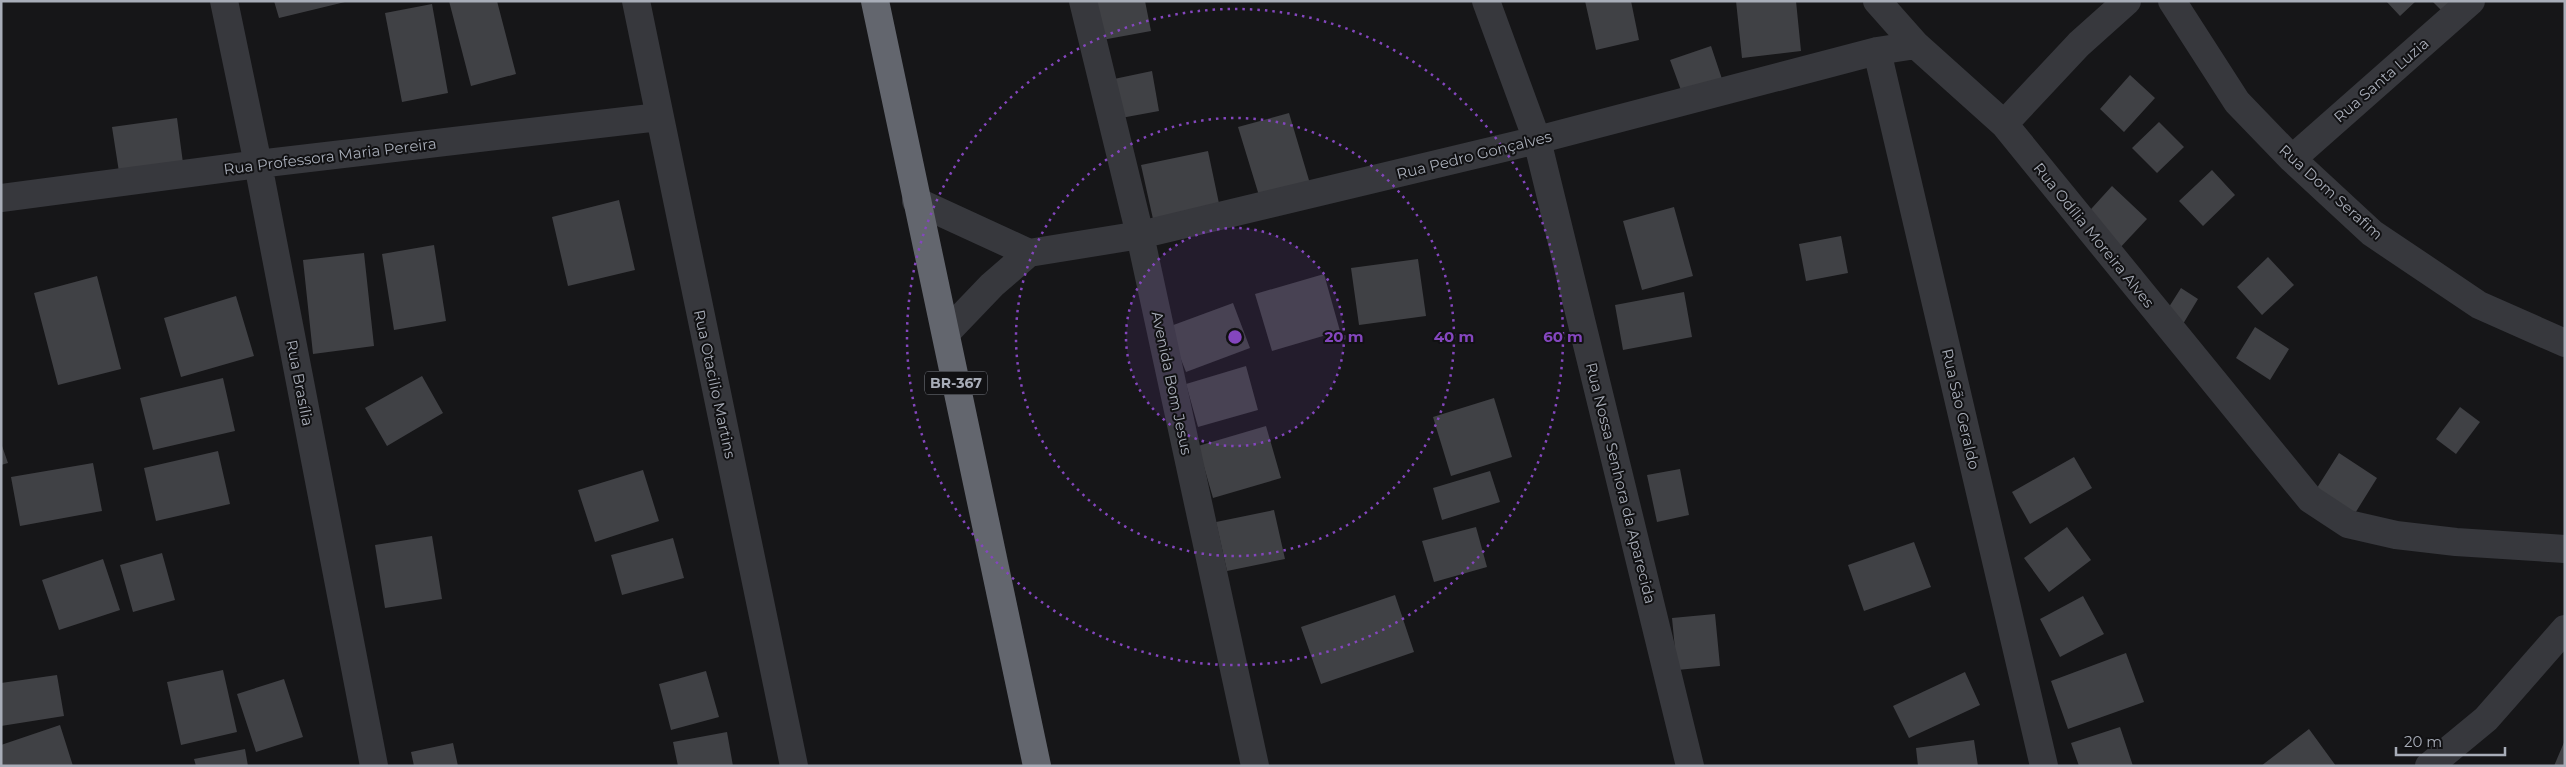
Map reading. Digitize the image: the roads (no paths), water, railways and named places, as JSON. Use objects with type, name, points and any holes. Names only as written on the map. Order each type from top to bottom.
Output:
[{"type":"highway","name":"BR-367","points":[[875,1],[1037,766]]},
{"type":"street","name":"Rua Brasília","points":[[224,1],[258,164],[374,766]]},
{"type":"street","name":"Rua Otacilio Martins","points":[[636,1],[794,766]]},
{"type":"street","name":"Avenida Bom Jesus","points":[[1083,1],[1140,234],[1255,766]]},
{"type":"street","name":"Rua Nossa Senhora da Aparecida","points":[[1486,1],[1537,140],[1690,766]]},
{"type":"street","name":"Rua Odília Moreira Alves","points":[[1877,1],[1916,45],[2004,124],[2310,499],[2348,524],[2396,535],[2456,542],[2565,549]]},
{"type":"street","points":[[2004,124],[2079,44],[2126,1]]},
{"type":"street","name":"Rua Dom Serafim","points":[[2172,1],[2237,102],[2292,159],[2372,233],[2479,305],[2565,343]]},
{"type":"street","name":"Rua Santa Luzia","points":[[2292,159],[2470,1]]},
{"type":"street","name":"Rua Pedro Gonçalves","points":[[1029,253],[1140,234],[1537,140],[1877,51],[1916,45]]},
{"type":"street","name":"Rua São Geraldo","points":[[1877,51],[2044,766]]},
{"type":"street","name":"Rua Professora Maria Pereira","points":[[1,198],[258,164],[659,117]]},
{"type":"street","points":[[916,201],[1029,253],[992,285],[946,333]]},
{"type":"street","points":[[2428,766],[2486,719],[2565,628]]}]
